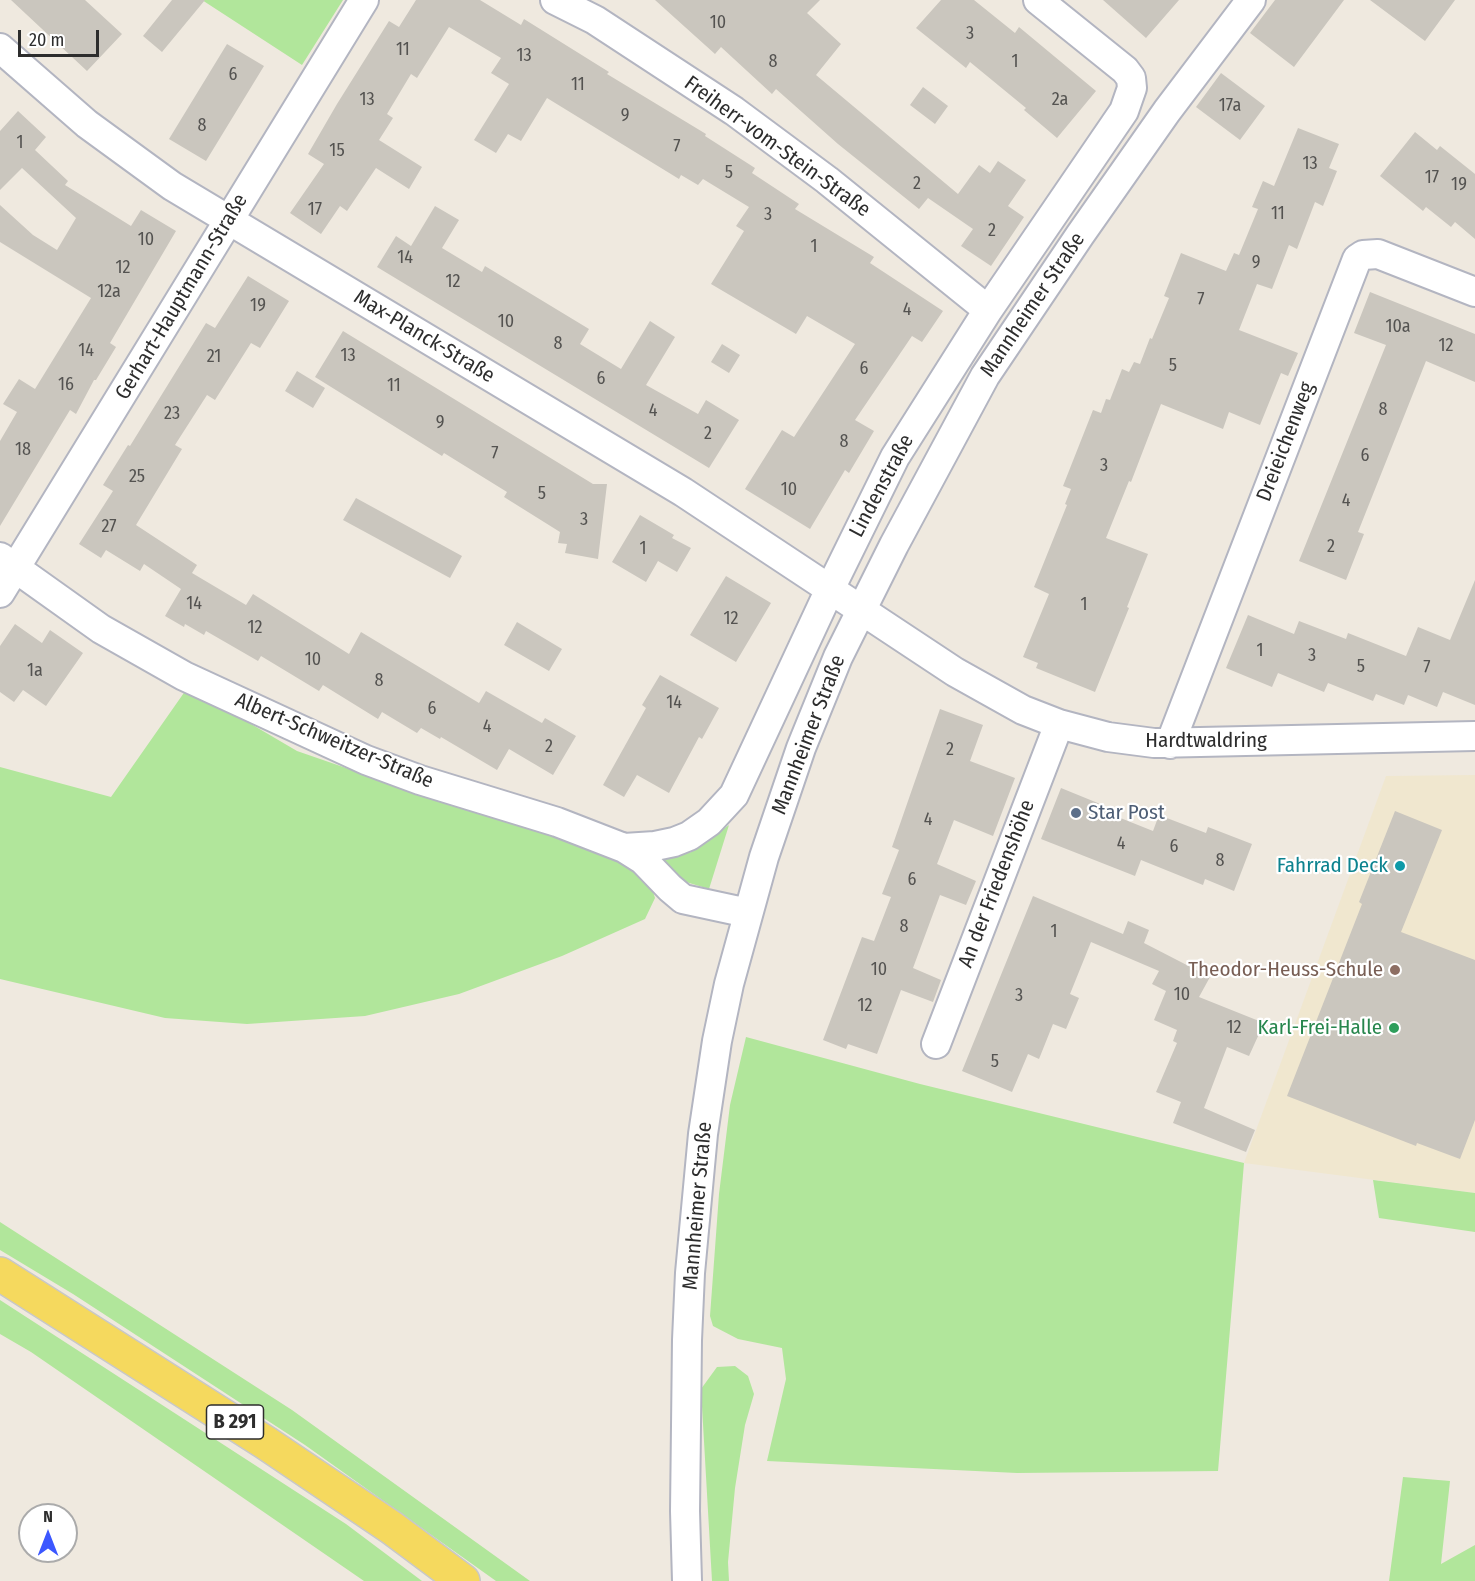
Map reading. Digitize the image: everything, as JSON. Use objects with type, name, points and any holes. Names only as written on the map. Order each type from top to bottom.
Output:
[{"type":"main road","name":"B 291","points":[[0,1274],[283,1454],[392,1528],[463,1581]]},
{"type":"street","name":"Gerhart-Hauptmann-Straße","points":[[0,593],[8,563],[229,220],[364,0]]},
{"type":"street","name":"Freiherr-vom-Stein-Straße","points":[[555,0],[595,20],[734,111],[827,180],[988,310]]},
{"type":"street","name":"Lindenstraße","points":[[624,848],[655,846],[689,836],[709,822],[728,802],[895,457],[988,310],[1124,111],[1132,88],[1131,78],[1125,70],[1038,0]]},
{"type":"street","name":"Mannheimer Straße","points":[[687,1581],[685,1511],[687,1352],[694,1216],[703,1134],[717,1041],[729,984],[748,913],[801,748],[838,657],[894,545],[985,376],[1154,129],[1251,0]]},
{"type":"street","name":"Max-Planck-Straße","points":[[4,59],[124,152],[172,186],[682,492],[862,610]]},
{"type":"street","name":"Dreieichenweg","points":[[1170,744],[1356,260],[1363,255],[1378,254],[1475,292]]},
{"type":"street","name":"Albert-Schweitzer-Straße","points":[[8,563],[100,629],[184,676],[306,734],[420,780],[557,822],[624,848],[643,860],[683,899],[748,913]]},
{"type":"street","name":"Hardtwaldring","points":[[862,610],[955,672],[1023,710],[1059,724],[1108,737],[1170,744],[1475,736]]},
{"type":"street","name":"An der Friedenshöhe","points":[[936,1044],[1059,724]]},
{"type":"shaded area","name":"Theodor-Heuss-Schule","points":[[1475,775],[1475,1193],[1244,1163],[1386,776]]},
{"type":"green space","points":[[202,0],[343,0],[302,65]]},
{"type":"green space","points":[[188,687],[297,751],[453,805],[601,852],[634,866],[650,882],[655,898],[645,919],[562,956],[459,994],[365,1016],[247,1024],[165,1018],[0,979],[0,767],[111,797]]},
{"type":"green space","points":[[729,825],[709,889],[686,882],[661,859],[691,852]]},
{"type":"green space","points":[[746,1037],[920,1084],[1244,1163],[1218,1471],[1017,1473],[767,1461],[786,1379],[782,1348],[738,1339],[713,1326],[710,1316],[719,1194],[730,1105]]},
{"type":"green space","points":[[1373,1180],[1475,1193],[1475,1232],[1379,1218]]},
{"type":"green space","points":[[0,1222],[292,1410],[530,1581],[496,1581],[305,1445],[73,1294],[0,1250]]},
{"type":"green space","points":[[0,1300],[346,1524],[422,1581],[364,1581],[31,1352],[0,1334]]},
{"type":"green space","points":[[735,1366],[748,1376],[754,1394],[745,1425],[735,1488],[728,1562],[729,1581],[712,1581],[701,1389],[717,1367]]},
{"type":"green space","points":[[1403,1477],[1450,1481],[1441,1564],[1475,1545],[1475,1581],[1389,1581]]},
{"type":"building","points":[[11,0],[85,0],[122,34],[87,71]]},
{"type":"building","points":[[172,0],[205,0],[162,52],[143,36]]},
{"type":"building","points":[[416,0],[480,0],[521,25],[524,19],[609,72],[607,74],[706,134],[705,136],[755,168],[752,173],[799,204],[795,209],[874,257],[870,263],[943,311],[922,342],[912,336],[855,420],[874,431],[849,473],[845,470],[810,529],[745,489],[782,430],[794,437],[855,344],[807,316],[796,334],[711,284],[744,231],[736,226],[749,207],[703,179],[698,185],[681,175],[679,179],[547,98],[521,141],[508,134],[496,153],[474,140],[509,84],[491,73],[501,58],[449,27],[417,78],[411,74],[387,114],[393,118],[379,140],[422,167],[409,189],[376,168],[347,211],[340,206],[321,234],[290,213],[324,164],[308,154],[337,104],[389,21],[399,27]]},
{"type":"building","points":[[655,0],[820,0],[807,13],[841,44],[816,75],[958,194],[979,165],[990,173],[998,161],[1026,180],[1008,206],[1024,217],[991,266],[961,246],[973,229],[928,198],[919,209],[838,144],[776,89],[772,94],[721,47],[715,54]]},
{"type":"building","points":[[941,0],[974,0],[1015,33],[1019,27],[1096,91],[1057,138],[1024,110],[1026,108],[970,62],[966,68],[916,28]]},
{"type":"building","points":[[1103,0],[1179,0],[1146,38]]},
{"type":"building","points":[[1275,0],[1344,0],[1294,67],[1250,33]]},
{"type":"building","points":[[1370,0],[1455,0],[1425,41]]},
{"type":"building","points":[[227,44],[264,66],[206,161],[169,139]]},
{"type":"building","points":[[1221,73],[1265,106],[1240,140],[1196,107]]},
{"type":"building","points":[[923,87],[948,106],[935,124],[910,105]]},
{"type":"building","points":[[18,111],[46,137],[35,150],[68,181],[65,185],[131,226],[141,210],[176,231],[110,343],[116,347],[94,380],[76,414],[70,410],[0,526],[0,441],[17,412],[3,404],[19,379],[35,389],[91,298],[0,242],[0,205],[33,235],[57,250],[76,218],[22,168],[0,190],[0,131]]},
{"type":"building","points":[[1298,128],[1339,144],[1329,168],[1337,171],[1323,206],[1315,202],[1297,249],[1289,245],[1272,289],[1257,284],[1239,330],[1298,353],[1288,376],[1281,373],[1260,425],[1229,412],[1223,429],[1161,404],[1131,482],[1129,481],[1106,538],[1148,554],[1095,692],[1036,668],[1038,663],[1023,657],[1049,594],[1034,587],[1067,505],[1065,504],[1071,489],[1063,486],[1093,410],[1101,413],[1106,399],[1110,400],[1122,369],[1129,372],[1134,362],[1140,364],[1169,298],[1164,296],[1181,253],[1226,271],[1234,253],[1239,255],[1258,209],[1252,207],[1263,181],[1274,186]]},
{"type":"building","points":[[1415,132],[1437,150],[1440,146],[1475,174],[1475,239],[1455,222],[1451,227],[1426,207],[1423,211],[1380,176]]},
{"type":"building","points":[[435,206],[459,220],[442,248],[482,272],[485,266],[589,329],[580,344],[621,369],[650,321],[675,337],[646,385],[698,414],[706,400],[739,420],[709,468],[377,267],[396,236],[411,246]]},
{"type":"building","points":[[248,276],[289,301],[260,348],[251,343],[215,400],[207,395],[175,445],[182,449],[136,525],[197,565],[192,573],[246,605],[253,594],[349,654],[361,632],[479,703],[486,691],[542,723],[545,718],[576,736],[553,775],[509,749],[497,770],[441,737],[440,739],[421,728],[417,733],[382,712],[378,719],[323,685],[319,691],[261,656],[258,661],[206,631],[204,635],[185,624],[184,627],[165,616],[181,589],[144,564],[140,571],[106,550],[101,558],[79,544],[113,491],[103,485],[128,445],[130,446],[206,323],[215,328]]},
{"type":"building","points":[[1370,292],[1475,334],[1475,382],[1426,361],[1358,532],[1364,534],[1346,580],[1299,561],[1386,345],[1354,333]]},
{"type":"building","points":[[343,331],[593,484],[607,484],[598,559],[565,553],[567,544],[558,543],[560,532],[504,497],[507,492],[444,453],[442,456],[315,377]]},
{"type":"building","points":[[722,344],[740,355],[729,373],[711,362]]},
{"type":"building","points":[[297,371],[325,388],[313,408],[285,391]]},
{"type":"building","points":[[356,498],[462,556],[450,578],[343,520]]},
{"type":"building","points":[[640,515],[674,535],[672,538],[691,548],[677,572],[658,561],[646,582],[612,562]]},
{"type":"building","points":[[726,576],[771,603],[736,662],[690,635]]},
{"type":"building","points":[[1475,580],[1475,705],[1443,692],[1437,707],[1408,695],[1404,705],[1376,694],[1373,701],[1328,683],[1324,692],[1278,673],[1272,687],[1226,668],[1248,615],[1294,634],[1299,621],[1346,639],[1348,633],[1406,656],[1418,627],[1450,640]]},
{"type":"building","points":[[517,622],[562,649],[549,671],[504,645]]},
{"type":"building","points":[[15,624],[42,643],[50,630],[83,653],[46,706],[23,690],[14,702],[0,692],[0,646]]},
{"type":"building","points":[[660,675],[719,708],[702,739],[699,737],[669,793],[637,775],[624,797],[603,785],[646,708],[642,705]]},
{"type":"building","points":[[940,709],[983,725],[970,761],[1015,778],[993,836],[954,820],[937,864],[976,881],[966,905],[940,895],[913,968],[941,980],[933,1002],[901,990],[877,1054],[848,1044],[846,1049],[823,1040],[862,937],[874,941],[891,897],[882,894],[899,850],[892,847]]},
{"type":"building","points":[[1061,788],[1110,808],[1108,813],[1153,831],[1159,815],[1206,833],[1208,827],[1252,844],[1234,891],[1205,879],[1203,885],[1141,860],[1135,876],[1041,839]]},
{"type":"building","name":"Karl-Frei-Halle","points":[[1395,811],[1442,830],[1401,932],[1475,960],[1475,1120],[1460,1159],[1417,1143],[1416,1146],[1287,1096],[1362,904],[1359,902]]},
{"type":"building","points":[[1033,896],[1123,934],[1128,921],[1149,930],[1144,943],[1210,977],[1199,997],[1264,1023],[1249,1056],[1227,1047],[1204,1108],[1255,1130],[1246,1152],[1173,1123],[1181,1102],[1156,1092],[1177,1043],[1173,1041],[1177,1030],[1154,1020],[1166,991],[1152,984],[1159,971],[1091,942],[1070,994],[1079,998],[1066,1029],[1053,1024],[1039,1059],[1028,1054],[1012,1092],[962,1071]]},
{"type":"place","name":"Star Post","points":[[1076,813]]},
{"type":"place","name":"Fahrrad Deck","points":[[1400,866]]},
{"type":"place","name":"Theodor-Heuss-Schule","points":[[1395,970]]},
{"type":"place","name":"Karl-Frei-Halle","points":[[1394,1028]]}]
